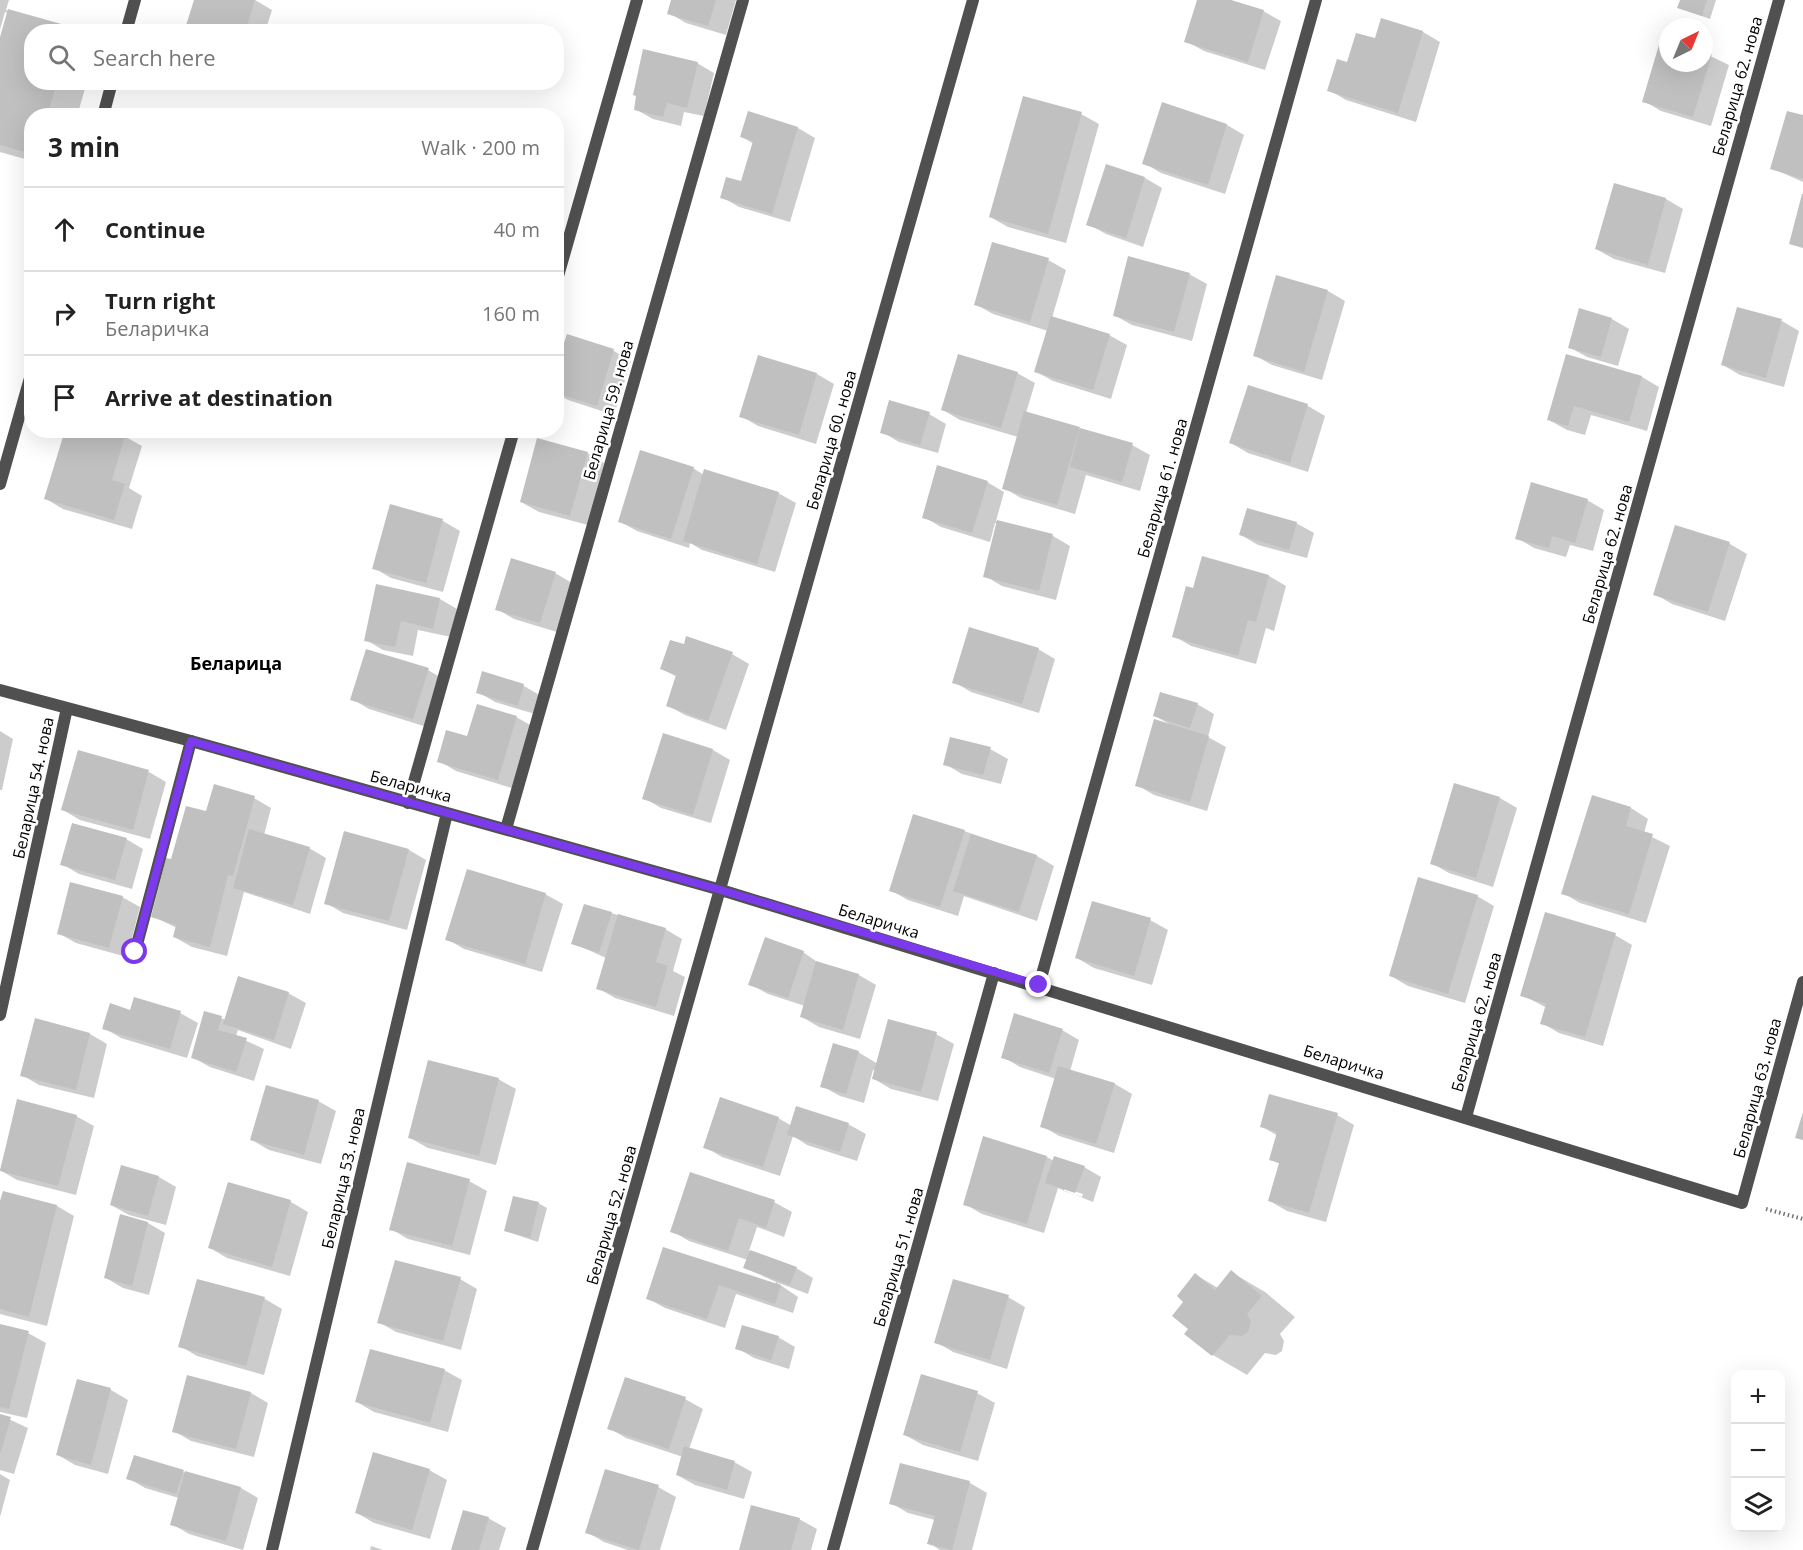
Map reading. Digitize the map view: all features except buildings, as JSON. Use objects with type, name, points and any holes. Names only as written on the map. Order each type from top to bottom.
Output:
[{"type":"street","points":[[128,24],[135,0]]},
{"type":"street","points":[[564,255],[637,0]]},
{"type":"street","name":"Беларица 59. нова","points":[[506,829],[742,0]]},
{"type":"street","name":"Беларица 60. нова","points":[[721,890],[972,0]]},
{"type":"street","name":"Беларица 61. нова","points":[[1039,985],[1316,0]]},
{"type":"street","name":"Беларица 62. нова","points":[[1466,1117],[1779,0]]},
{"type":"street","points":[[105,108],[110,90]]},
{"type":"street","points":[[0,484],[24,399]]},
{"type":"street","points":[[408,803],[512,438]]},
{"type":"street","name":"Беларичка","points":[[0,690],[191,741],[721,890],[1039,985],[1743,1203]]},
{"type":"street","name":"Беларица 54. нова","points":[[0,1015],[67,708]]},
{"type":"street","points":[[135,952],[191,741]]},
{"type":"street","name":"Беларица 53. нова","points":[[272,1550],[447,813]]},
{"type":"street","name":"Беларица 52. нова","points":[[532,1550],[721,890]]},
{"type":"street","name":"Беларица 51. нова","points":[[834,1550],[994,973]]},
{"type":"street","name":"Беларица 63. нова","points":[[1743,1203],[1803,982]]},
{"type":"path","points":[[1743,1203],[1803,1219]]},
{"type":"district","name":"Беларица","points":[[236,664]]},
{"type":"route","points":[[135,952],[191,741],[721,890],[1039,985]]}]
